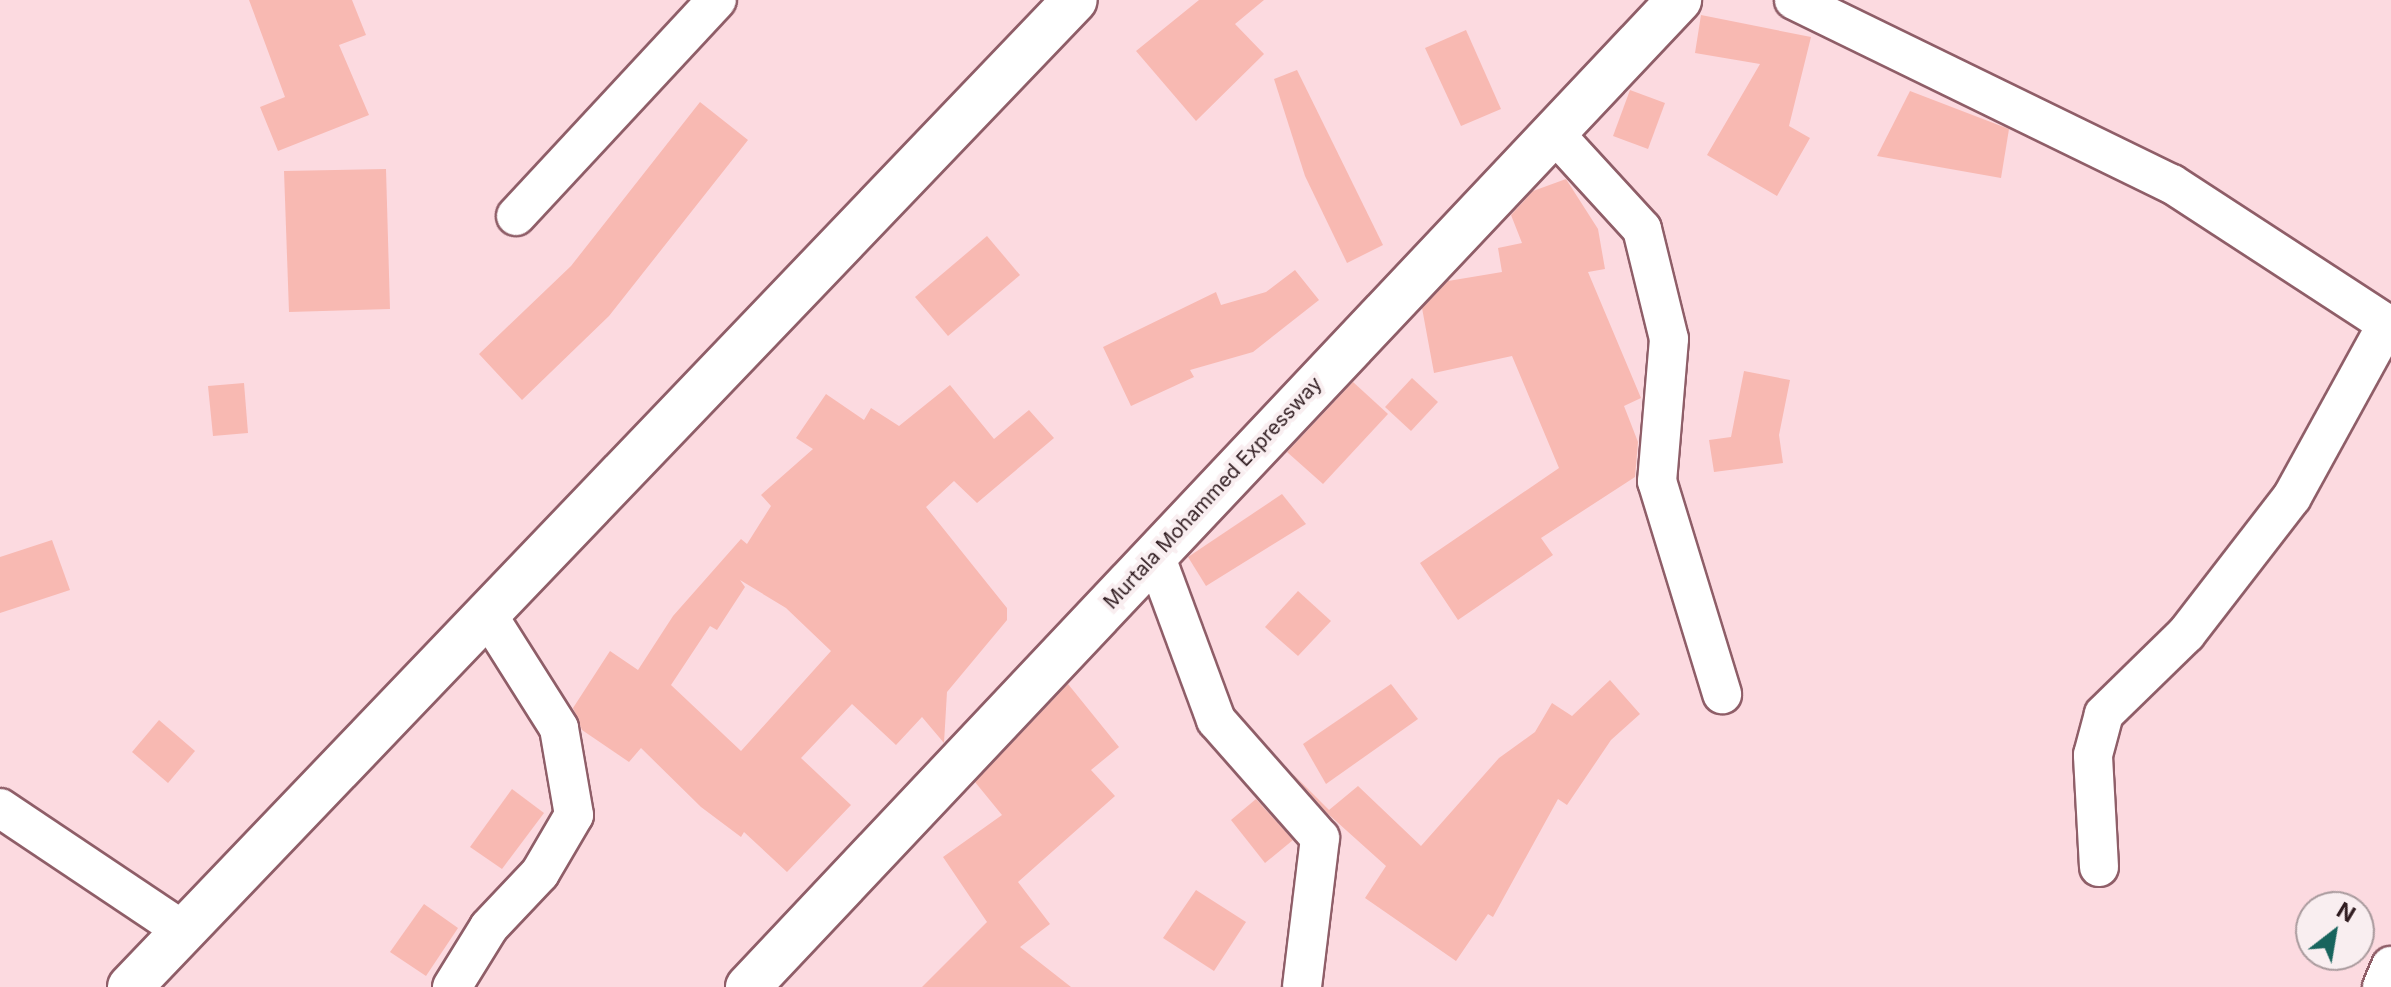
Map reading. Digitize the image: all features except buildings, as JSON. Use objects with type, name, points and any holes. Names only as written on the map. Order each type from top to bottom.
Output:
[{"type":"main road","points":[[130,987],[1075,0]]},
{"type":"main road","name":"Murtala Mohammed Expressway","points":[[748,987],[1679,0]]},
{"type":"street","points":[[516,216],[717,0]]},
{"type":"street","points":[[1794,0],[2172,184],[2389,326],[2292,497],[2186,634],[2104,714],[2093,755],[2099,867]]},
{"type":"street","points":[[1554,133],[1642,229],[1669,339],[1657,481],[1722,694]]},
{"type":"street","points":[[1155,555],[1216,720],[1320,838],[1302,987]]},
{"type":"street","points":[[452,987],[489,927],[540,873],[574,815],[559,728],[487,614]]},
{"type":"street","points":[[0,808],[184,931]]},
{"type":"street","points":[[2382,987],[2391,966]]}]
